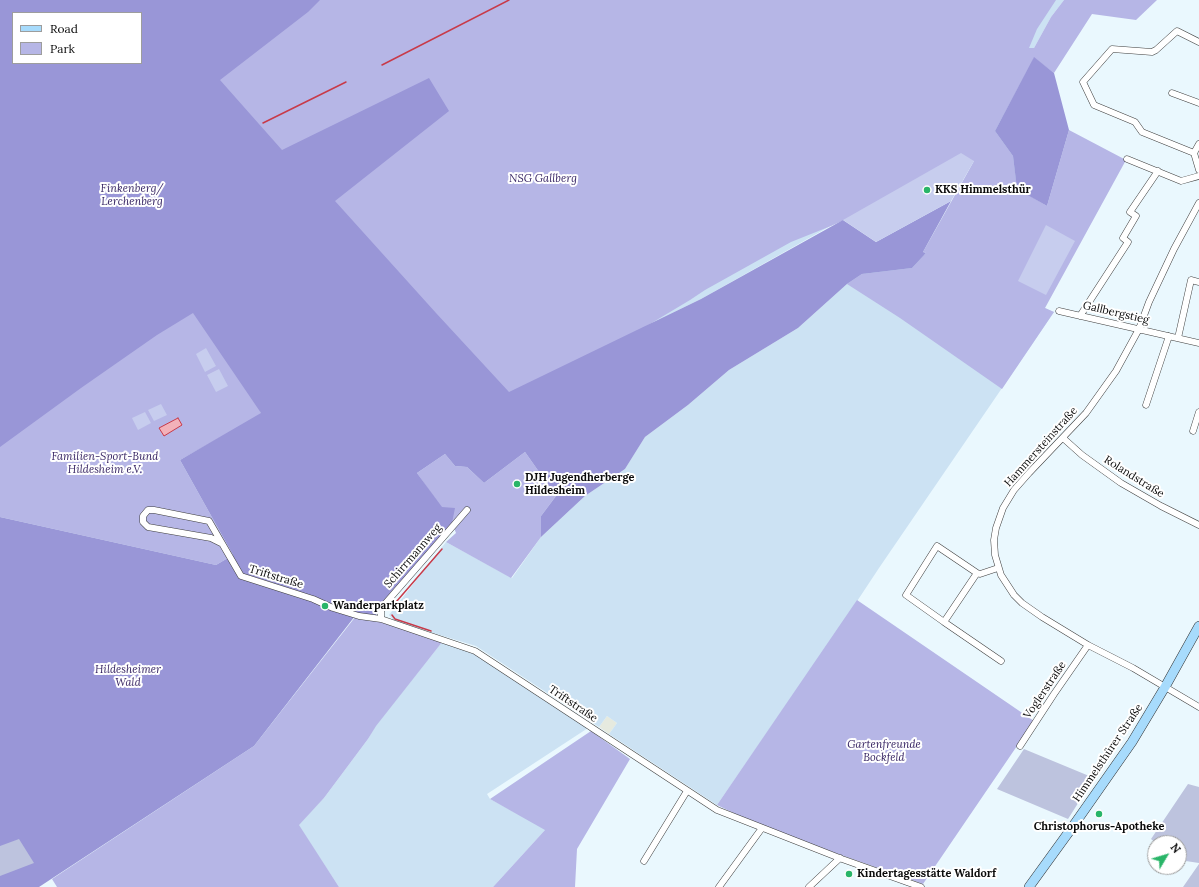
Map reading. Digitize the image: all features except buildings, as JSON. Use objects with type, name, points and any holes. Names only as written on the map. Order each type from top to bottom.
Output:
[{"type":"street","points":[[1194,153],[1142,132],[1135,122],[1094,105],[1083,82],[1112,49],[1152,52],[1177,31],[1199,42]]},
{"type":"street","points":[[1172,93],[1199,103]]},
{"type":"street","points":[[1199,144],[1194,153],[1199,170]]},
{"type":"street","points":[[1127,159],[1181,181],[1199,176]]},
{"type":"street","points":[[1080,316],[1128,242],[1123,238],[1136,216],[1130,212],[1158,171]]},
{"type":"street","name":"Hammersteinstraße","points":[[1198,705],[1165,688],[1133,668],[1088,645],[1022,603],[1007,584],[998,568],[994,540],[996,528],[1003,508],[1014,490],[1086,413],[1116,371],[1139,329],[1149,302],[1199,203]]},
{"type":"street","points":[[1178,338],[1191,280],[1199,282]]},
{"type":"street","name":"Gallbergstieg","points":[[1059,311],[1199,343]]},
{"type":"street","points":[[1146,405],[1169,336]]},
{"type":"street","points":[[1193,430],[1199,412]]},
{"type":"street","name":"Rolandstraße","points":[[1063,438],[1082,455],[1121,484],[1199,525]]},
{"type":"street","name":"Triftstraße","points":[[221,543],[212,538],[148,527],[143,522],[143,516],[148,510],[154,510],[209,521],[241,576],[313,599],[333,608],[359,616],[381,619],[480,653],[717,810],[840,858],[921,887]]},
{"type":"street","name":"Schirrmannweg","points":[[381,619],[381,610],[384,605],[467,510]]},
{"type":"street","points":[[998,568],[980,574],[977,573],[937,546],[906,595],[1001,661]]},
{"type":"street","points":[[944,622],[977,573]]},
{"type":"street","name":"Himmelsthürer Straße","points":[[1029,887],[1132,742],[1165,688],[1199,626]]},
{"type":"street","name":"Voglerstraße","points":[[1020,746],[1088,645]]},
{"type":"street","points":[[644,861],[687,791]]},
{"type":"street","points":[[719,887],[762,828]]},
{"type":"street","points":[[809,887],[840,858]]},
{"type":"shaded area","points":[[673,0],[1064,0],[1051,17],[1034,48],[1004,290],[1054,312],[717,805],[609,734],[617,723],[607,716],[599,727],[476,646],[394,621],[389,615],[446,542],[512,578],[541,537],[585,496],[625,469],[645,437],[688,405],[729,370],[798,328],[847,284],[862,274],[926,254],[974,161],[960,153],[701,299],[509,392]]},
{"type":"shaded area","points":[[961,153],[974,161],[951,201],[876,242],[843,220]]},
{"type":"shaded area","points":[[1046,225],[1075,241],[1046,295],[1018,281]]},
{"type":"shaded area","points":[[206,348],[216,366],[205,372],[196,354]]},
{"type":"shaded area","points":[[219,369],[228,386],[216,392],[207,375]]},
{"type":"shaded area","points":[[161,404],[167,415],[154,421],[148,410]]},
{"type":"shaded area","points":[[145,412],[151,423],[138,430],[132,418]]},
{"type":"shaded area","points":[[178,418],[182,425],[164,436],[159,428]]},
{"type":"shaded area","points":[[443,641],[473,653],[588,728],[487,794],[490,799],[546,829],[493,887],[339,887],[298,825],[324,798],[368,739],[375,726]]},
{"type":"shaded area","points":[[607,716],[617,723],[609,734],[599,727]]},
{"type":"shaded area","points":[[1024,749],[1094,778],[1068,819],[997,789]]},
{"type":"shaded area","points":[[1188,784],[1199,787],[1199,863],[1187,861],[1187,835],[1154,835]]},
{"type":"shaded area","points":[[19,839],[34,863],[0,876],[0,846]]},
{"type":"shaded area","points":[[1199,864],[1199,887],[1183,887]]},
{"type":"green space","points":[[0,0],[1056,0],[1037,29],[1029,48],[1034,48],[1051,17],[1064,0],[1157,0],[1136,20],[1092,14],[1054,73],[1034,58],[995,131],[1013,156],[1017,188],[1047,206],[1069,130],[1126,160],[1045,308],[1054,312],[1002,389],[900,318],[847,284],[862,274],[912,268],[926,253],[923,252],[974,161],[831,226],[791,242],[705,290],[630,336],[516,394],[260,411],[262,414],[180,460],[233,555],[216,565],[0,517]]},
{"type":"green space","points":[[0,0],[320,0],[308,12],[220,80],[282,150],[429,78],[449,111],[335,201],[509,392],[701,299],[843,220],[876,242],[951,201],[923,252],[926,253],[912,268],[862,274],[847,284],[798,328],[729,370],[688,405],[645,437],[625,469],[585,496],[541,537],[541,516],[556,496],[525,452],[484,483],[467,467],[455,466],[445,454],[417,473],[442,507],[455,508],[452,523],[376,612],[377,621],[355,616],[254,746],[39,887],[0,887],[0,517],[216,565],[233,555],[180,460],[261,413],[193,313],[157,335],[0,447]]},
{"type":"green space","points":[[1034,57],[1054,73],[1069,130],[1047,206],[1017,189],[1013,156],[995,131]]},
{"type":"green space","points":[[525,452],[556,496],[541,516],[541,537],[511,578],[446,542],[456,533],[452,523],[417,473],[445,454],[455,466],[467,467],[484,483]]},
{"type":"green space","name":"Gartenfreunde Bockfeld","points":[[857,600],[1034,721],[923,884],[762,827],[717,805]]},
{"type":"green space","points":[[356,616],[443,641],[376,726],[324,798],[299,825],[339,887],[57,887],[52,879],[254,746]]},
{"type":"green space","points":[[591,731],[630,759],[577,849],[575,887],[493,887],[545,830],[490,799]]},
{"type":"waterway","points":[[382,65],[509,0]]},
{"type":"waterway","points":[[263,123],[346,82]]},
{"type":"waterway","points":[[390,609],[442,549]]},
{"type":"waterway","points":[[392,615],[395,619],[431,631]]},
{"type":"place","name":"KKS Himmelsthür","points":[[927,190]]},
{"type":"place","name":"DJH Jugendherberge Hildesheim","points":[[517,484]]},
{"type":"place","name":"Wanderparkplatz","points":[[325,606]]},
{"type":"place","name":"Christophorus-Apotheke","points":[[1099,814]]},
{"type":"place","name":"Kindertagesstätte Waldorf","points":[[849,874]]},
{"type":"park label","name":"NSG Gallberg","points":[[543,179]]},
{"type":"park label","name":"Finkenberg/ Lerchenberg","points":[[132,195]]},
{"type":"park label","name":"Familien-Sport-Bund Hildesheim e.V.","points":[[105,463]]},
{"type":"park label","name":"Hildesheimer Wald","points":[[128,676]]}]
